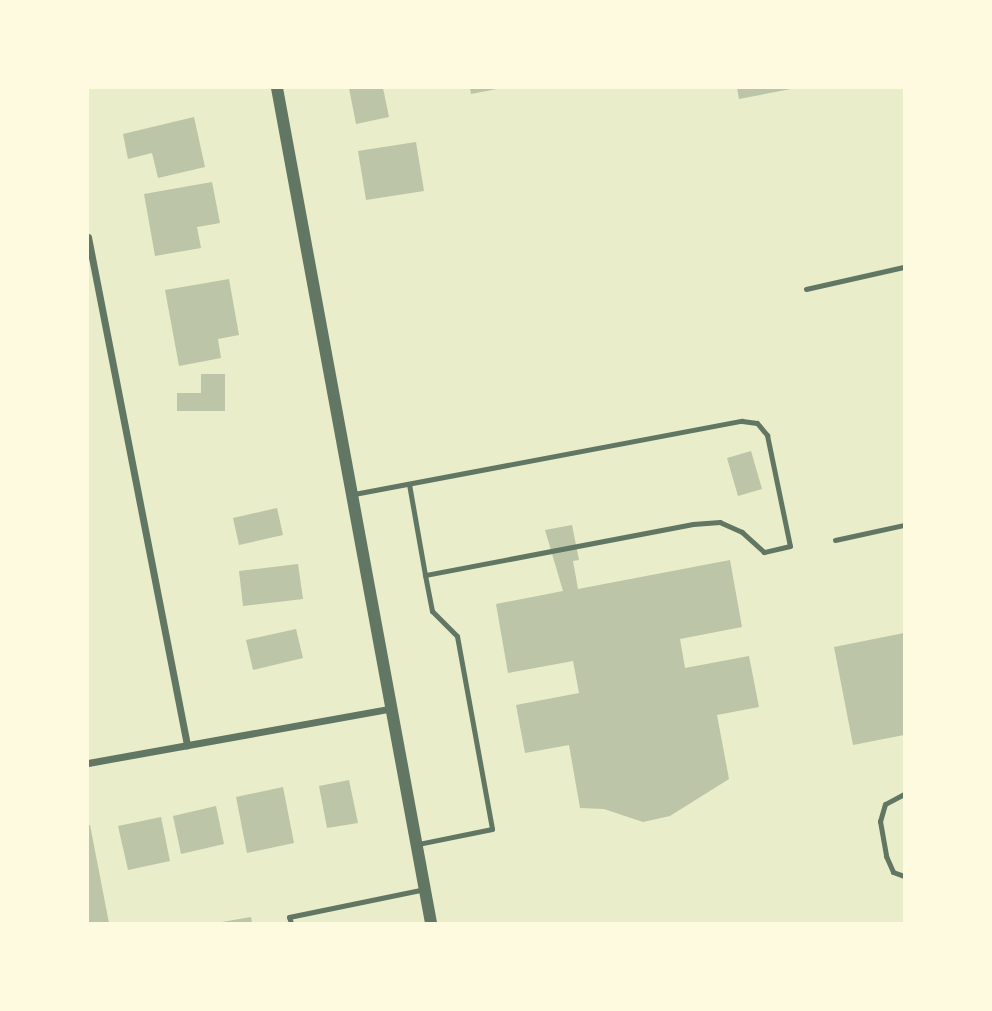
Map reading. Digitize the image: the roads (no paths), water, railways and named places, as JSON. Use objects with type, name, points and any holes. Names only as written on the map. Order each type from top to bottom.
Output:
[{"type":"street","points":[[277,88],[394,708],[431,923]]},
{"type":"street","points":[[88,237],[187,745]]},
{"type":"street","points":[[88,763],[394,708]]},
{"type":"lane","points":[[806,289],[905,267]]},
{"type":"lane","points":[[354,494],[742,421],[757,423],[767,435],[790,547],[764,552],[742,532],[720,522],[693,524],[425,575]]},
{"type":"lane","points":[[409,484],[432,611],[457,636],[492,828],[418,844]]},
{"type":"lane","points":[[835,540],[905,525]]},
{"type":"lane","points":[[905,794],[885,804],[880,821],[886,856],[893,872],[905,876]]},
{"type":"lane","points":[[290,923],[289,917],[425,890]]}]
